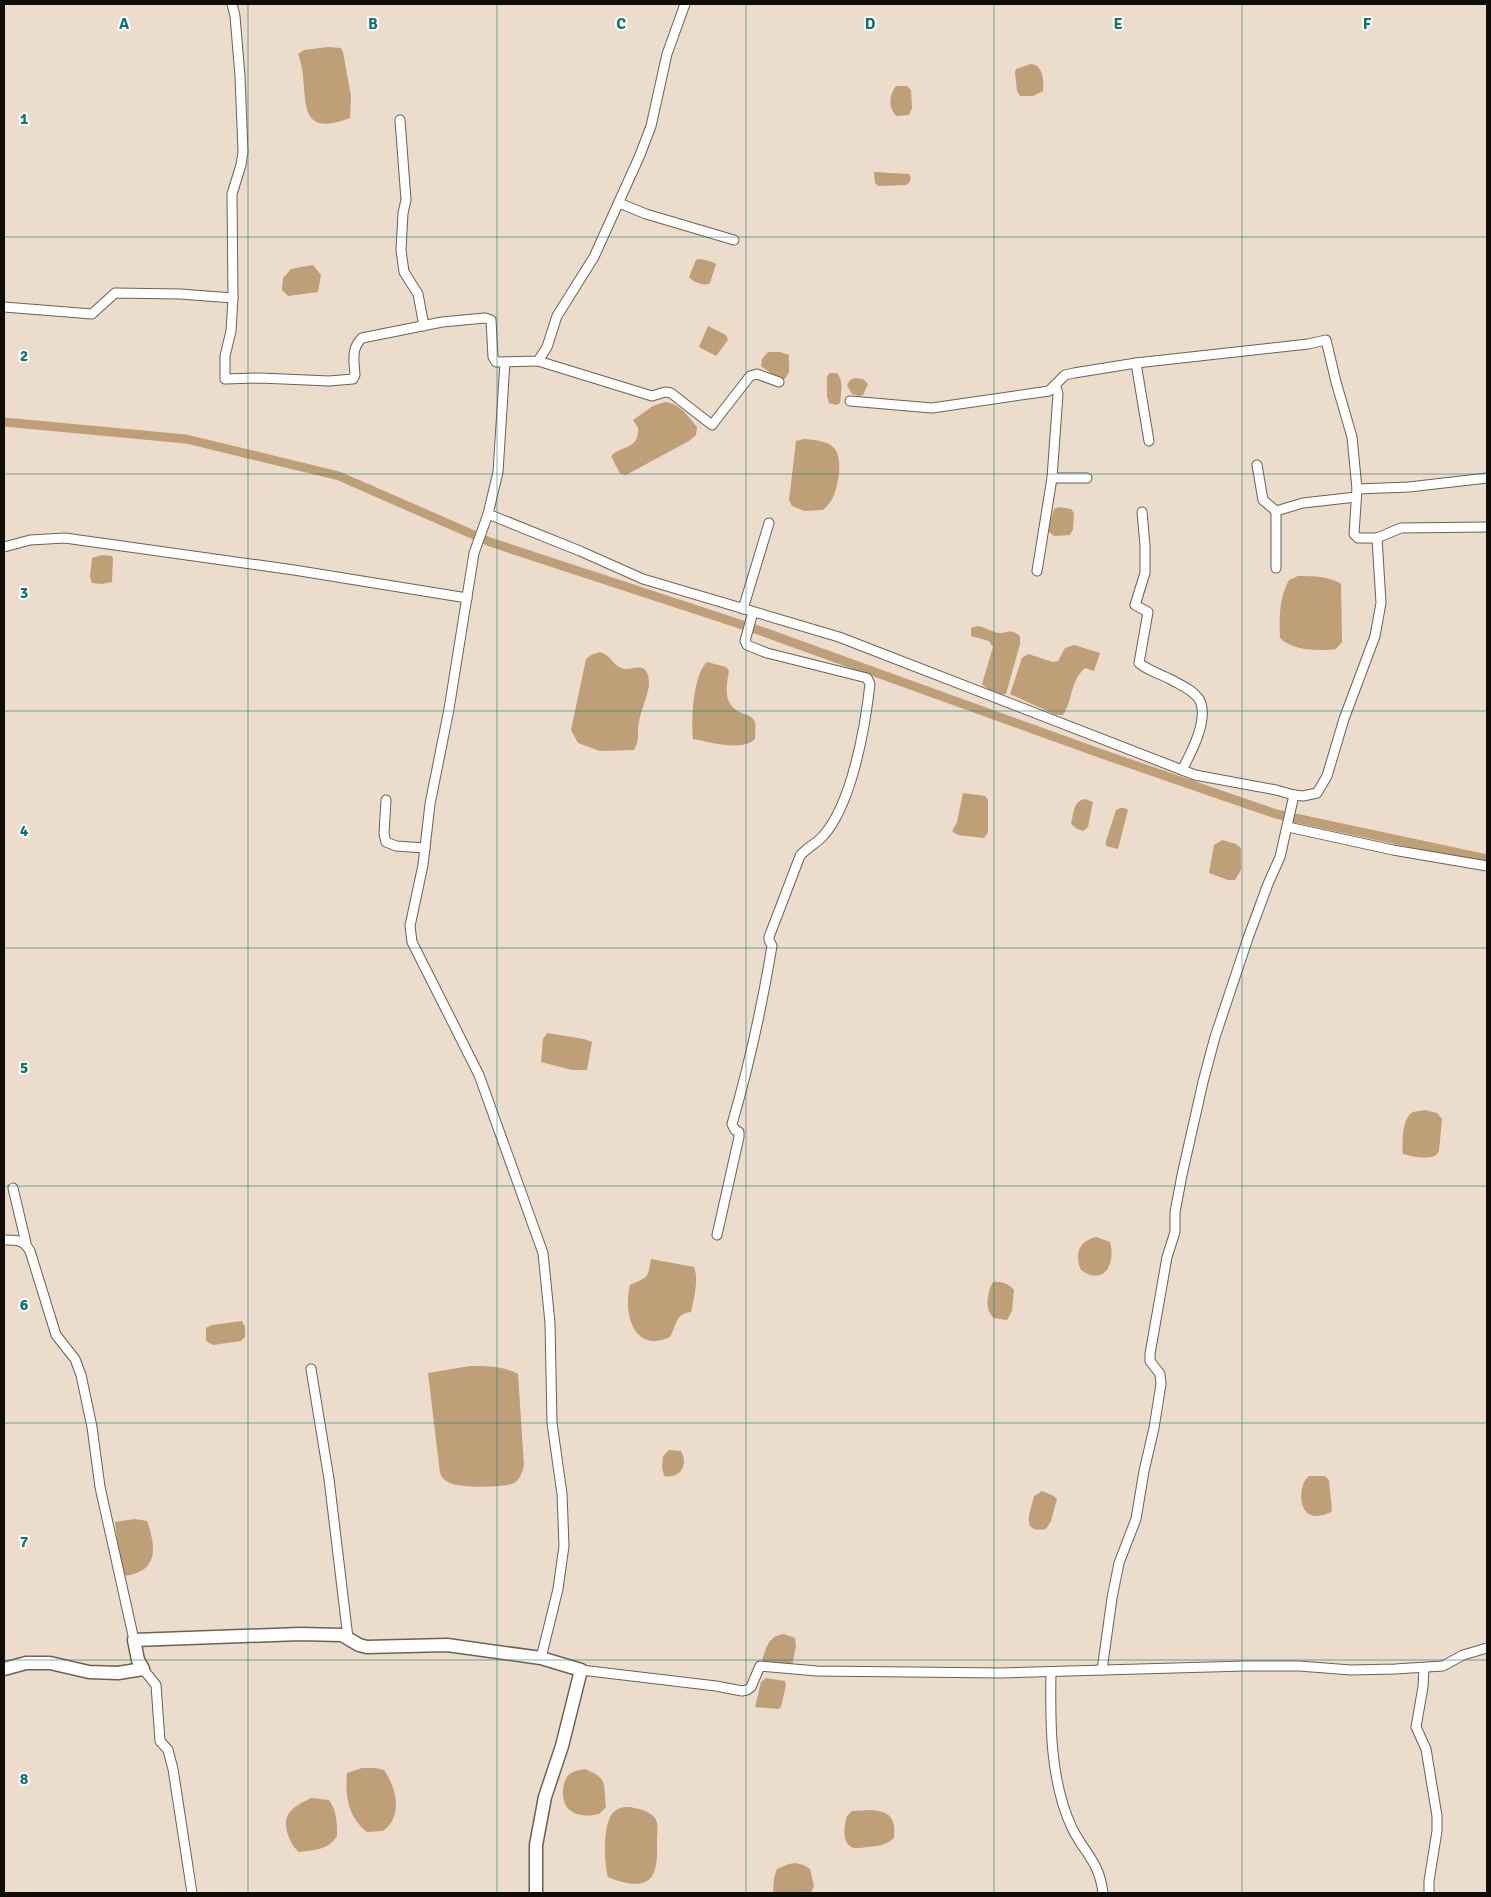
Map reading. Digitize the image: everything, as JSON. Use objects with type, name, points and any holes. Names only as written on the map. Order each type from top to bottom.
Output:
[{"type":"street","points":[[232,4],[240,76],[242,165],[232,194],[233,298],[225,380],[260,378],[320,381],[349,380],[353,379],[355,375],[354,349],[362,338],[424,326],[485,318],[491,320],[494,360],[496,362],[538,361],[652,396],[665,392],[671,393],[712,425],[750,376],[757,374],[778,382]]},
{"type":"street","points":[[538,361],[546,346],[557,316],[594,256],[619,203],[651,126],[668,54],[684,4]]},
{"type":"street","points":[[400,120],[406,200],[403,213],[401,250],[404,272],[418,294],[424,326]]},
{"type":"street","points":[[619,203],[646,214],[734,240]]},
{"type":"street","points":[[4,307],[92,314],[116,293],[180,294],[233,298]]},
{"type":"street","points":[[850,401],[932,408],[1050,391],[1056,387],[1065,375],[1074,373],[1136,363],[1308,344],[1326,340],[1352,437],[1356,493],[1354,534],[1358,538],[1377,538],[1400,528],[1487,526]]},
{"type":"street","points":[[505,362],[498,472],[487,517],[474,553],[449,710],[430,804],[420,880],[410,926],[412,942],[479,1075],[543,1253],[550,1323],[552,1423],[562,1494],[564,1546],[558,1588],[541,1658]]},
{"type":"street","points":[[1136,363],[1150,442]]},
{"type":"street","points":[[1037,571],[1052,478],[1058,394],[1056,387]]},
{"type":"street","points":[[1257,465],[1263,500],[1276,510]]},
{"type":"street","points":[[1052,478],[1087,478]]},
{"type":"street","points":[[1276,510],[1356,493],[1487,478]]},
{"type":"street","points":[[1276,510],[1276,568]]},
{"type":"street","points":[[1142,512],[1145,573],[1134,605],[1148,612],[1139,663],[1189,689],[1200,700],[1201,724],[1195,744],[1182,770]]},
{"type":"street","points":[[487,517],[580,551],[643,579],[743,609],[752,616],[839,636],[1195,775],[1303,796],[1317,794],[1326,776],[1344,719],[1376,636],[1381,603],[1377,538]]},
{"type":"street","points":[[743,609],[770,523]]},
{"type":"street","points":[[4,546],[30,540],[66,538],[294,570],[467,598]]},
{"type":"street","points":[[717,1234],[739,1137],[739,1132],[735,1130],[732,1124],[752,1050],[763,996],[772,946],[769,937],[800,856],[822,837],[843,803],[849,789],[870,684],[867,678],[768,653],[746,645],[745,641],[752,616]]},
{"type":"street","points":[[1102,1670],[1112,1598],[1120,1563],[1136,1519],[1159,1400],[1160,1374],[1150,1361],[1150,1354],[1168,1257],[1175,1232],[1175,1212],[1182,1175],[1215,1037],[1248,938],[1280,857],[1294,795]]},
{"type":"street","points":[[386,800],[384,834],[386,842],[396,846],[425,848]]},
{"type":"street","points":[[1288,824],[1384,848],[1487,866]]},
{"type":"street","points":[[13,1188],[26,1243],[56,1335],[74,1359],[81,1375],[92,1427],[100,1487],[138,1660],[156,1685],[160,1741],[168,1750],[173,1769],[192,1893]]},
{"type":"street","points":[[4,1240],[17,1240],[26,1243]]},
{"type":"street","points":[[311,1369],[329,1479],[348,1638]]},
{"type":"street","points":[[134,1640],[300,1634],[342,1635],[359,1645],[367,1647],[447,1645],[541,1658],[581,1670],[716,1686],[742,1691],[751,1687],[760,1666],[817,1672],[1051,1672],[1245,1666],[1299,1666],[1351,1670],[1443,1666],[1463,1654],[1487,1648]]},
{"type":"street","points":[[4,1669],[26,1663],[50,1663],[89,1672],[118,1673],[143,1669]]},
{"type":"street","points":[[1424,1668],[1423,1687],[1416,1727],[1426,1749],[1437,1816],[1437,1831],[1429,1881],[1429,1893]]},
{"type":"street","points":[[536,1893],[536,1845],[545,1797],[562,1746],[581,1670]]},
{"type":"street","points":[[1051,1672],[1050,1717],[1059,1788],[1072,1829],[1095,1863],[1102,1878],[1103,1893]]},
{"type":"shaded area","points":[[328,47],[341,48],[343,52],[351,96],[350,118],[331,123],[319,123],[311,117],[307,108],[302,68],[298,54],[304,50]]},
{"type":"shaded area","points":[[1031,64],[1040,70],[1043,78],[1043,91],[1033,96],[1020,96],[1017,91],[1016,69]]},
{"type":"shaded area","points":[[896,86],[907,86],[911,90],[912,108],[909,115],[896,116],[893,112],[891,97]]},
{"type":"shaded area","points":[[874,172],[909,174],[911,178],[906,185],[878,186],[875,183]]},
{"type":"shaded area","points":[[700,259],[716,264],[708,284],[693,281],[689,277],[696,260]]},
{"type":"shaded area","points":[[313,265],[321,275],[318,292],[288,296],[282,290],[283,278],[291,269]]},
{"type":"shaded area","points":[[708,326],[726,335],[728,340],[716,356],[699,347]]},
{"type":"shaded area","points":[[768,352],[780,352],[789,355],[789,372],[785,379],[776,377],[761,366],[762,359]]},
{"type":"shaded area","points":[[830,373],[837,373],[841,383],[840,403],[836,405],[829,403],[827,396],[827,376]]},
{"type":"shaded area","points":[[855,378],[863,379],[868,384],[863,395],[852,394],[847,385],[850,380]]},
{"type":"shaded area","points":[[665,402],[679,407],[687,415],[697,427],[696,435],[689,441],[626,475],[620,474],[611,456],[633,444],[636,440],[638,428],[633,420],[653,406]]},
{"type":"shaded area","points":[[804,439],[820,441],[831,445],[839,459],[836,489],[831,501],[823,510],[804,511],[792,506],[789,500],[796,441]]},
{"type":"shaded area","points":[[1059,507],[1071,509],[1074,513],[1073,529],[1070,535],[1054,536],[1049,532],[1054,509]]},
{"type":"shaded area","points":[[102,555],[112,556],[112,582],[92,583],[90,577],[92,558]]},
{"type":"shaded area","points":[[1298,576],[1326,578],[1341,584],[1342,642],[1336,649],[1314,650],[1299,648],[1280,638],[1281,601],[1283,594],[1289,580]]},
{"type":"shaded area","points":[[978,626],[997,633],[1012,632],[1020,636],[1020,644],[1006,694],[993,692],[982,684],[993,647],[989,641],[971,636],[971,628]]},
{"type":"shaded area","points":[[1074,645],[1100,653],[1094,671],[1085,668],[1080,673],[1063,715],[1056,715],[1010,694],[1022,658],[1028,654],[1053,662],[1058,661],[1065,648]]},
{"type":"shaded area","points":[[600,652],[621,668],[641,668],[648,674],[649,686],[639,720],[634,750],[600,751],[578,743],[571,730],[586,659]]},
{"type":"shaded area","points":[[707,662],[726,667],[729,671],[727,696],[731,705],[751,717],[755,722],[755,739],[749,743],[734,746],[693,739],[692,721],[696,687],[702,668]]},
{"type":"shaded area","points":[[963,793],[985,796],[988,800],[988,832],[984,838],[958,835],[952,831],[957,822]]},
{"type":"shaded area","points":[[1085,799],[1093,802],[1088,827],[1083,831],[1071,824],[1076,805]]},
{"type":"shaded area","points":[[1120,808],[1128,810],[1118,849],[1106,846],[1106,841],[1116,810]]},
{"type":"shaded area","points":[[1222,840],[1236,844],[1241,848],[1241,870],[1235,880],[1228,880],[1209,873],[1214,845]]},
{"type":"shaded area","points":[[547,1033],[592,1042],[587,1070],[572,1070],[541,1062],[543,1039]]},
{"type":"shaded area","points":[[1425,1110],[1437,1113],[1442,1119],[1439,1151],[1435,1156],[1426,1157],[1403,1154],[1403,1137],[1409,1115],[1413,1112]]},
{"type":"shaded area","points":[[1096,1237],[1110,1242],[1111,1258],[1110,1265],[1106,1270],[1096,1276],[1089,1275],[1081,1270],[1078,1254],[1082,1245]]},
{"type":"shaded area","points":[[651,1259],[694,1267],[696,1277],[696,1289],[691,1312],[682,1315],[677,1320],[670,1337],[657,1341],[647,1340],[639,1335],[630,1318],[628,1307],[630,1285],[648,1274]]},
{"type":"shaded area","points":[[993,1282],[1005,1283],[1014,1290],[1012,1311],[1007,1320],[994,1318],[989,1310],[988,1296]]},
{"type":"shaded area","points":[[242,1321],[245,1327],[245,1337],[241,1341],[213,1345],[206,1341],[206,1328],[212,1325]]},
{"type":"shaded area","points":[[470,1366],[501,1368],[518,1374],[524,1466],[516,1482],[509,1485],[472,1487],[455,1485],[444,1479],[440,1473],[428,1373]]},
{"type":"shaded area","points":[[669,1450],[681,1451],[684,1461],[682,1470],[679,1473],[664,1476],[662,1467],[663,1456]]},
{"type":"shaded area","points":[[1309,1476],[1325,1476],[1329,1480],[1332,1511],[1317,1516],[1310,1515],[1306,1511],[1301,1499],[1301,1492],[1305,1480]]},
{"type":"shaded area","points":[[1042,1491],[1057,1499],[1051,1521],[1046,1529],[1038,1530],[1030,1525],[1029,1514],[1034,1496]]},
{"type":"shaded area","points":[[135,1519],[147,1521],[152,1541],[152,1558],[142,1570],[134,1574],[122,1576],[115,1522]]},
{"type":"shaded area","points":[[784,1634],[795,1638],[796,1646],[792,1666],[764,1664],[762,1660],[771,1640]]},
{"type":"shaded area","points":[[766,1678],[785,1681],[786,1685],[781,1707],[778,1709],[755,1707],[761,1682]]},
{"type":"shaded area","points":[[362,1768],[384,1770],[389,1777],[395,1794],[396,1810],[389,1825],[383,1831],[367,1832],[356,1820],[349,1805],[347,1798],[347,1773]]},
{"type":"shaded area","points":[[585,1769],[598,1776],[603,1783],[606,1807],[599,1814],[577,1814],[571,1811],[565,1804],[563,1790],[567,1777],[573,1772]]},
{"type":"shaded area","points":[[311,1798],[329,1800],[332,1804],[337,1822],[337,1836],[325,1847],[299,1852],[288,1835],[286,1827],[287,1816],[299,1804]]},
{"type":"shaded area","points":[[630,1807],[649,1813],[655,1818],[657,1826],[657,1859],[654,1872],[648,1880],[637,1884],[625,1883],[608,1877],[606,1862],[606,1832],[611,1816],[618,1809]]},
{"type":"shaded area","points":[[870,1810],[882,1812],[890,1817],[894,1825],[894,1838],[888,1843],[878,1846],[855,1848],[847,1843],[845,1835],[847,1816],[852,1811]]},
{"type":"shaded area","points":[[795,1863],[810,1869],[814,1886],[811,1893],[773,1893],[777,1869]]},
{"type":"waterway","points":[[4,422],[186,439],[339,476],[490,542],[761,631],[1102,754],[1276,814],[1487,859]]}]
